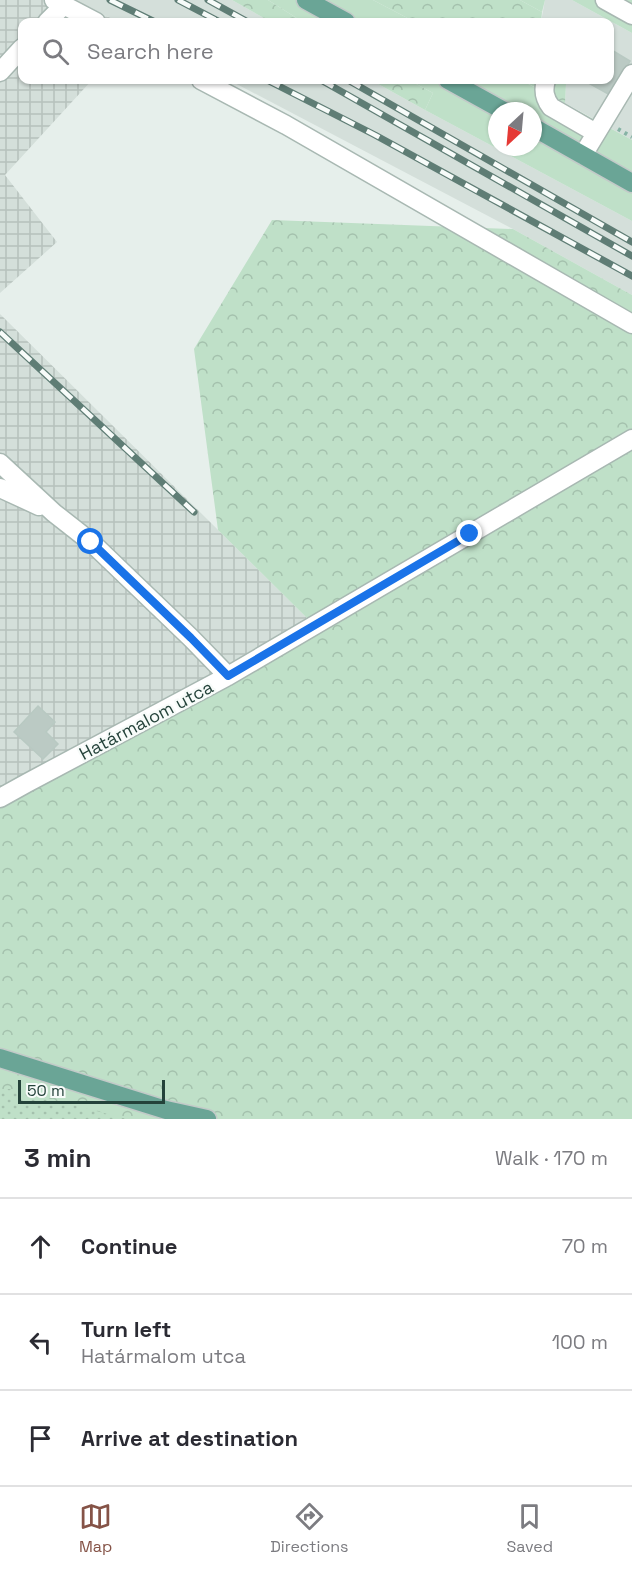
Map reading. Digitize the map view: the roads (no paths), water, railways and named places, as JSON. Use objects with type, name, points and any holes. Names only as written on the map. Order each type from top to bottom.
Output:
[{"type":"main road","points":[[306,0],[339,18]]},
{"type":"main road","points":[[455,84],[488,102]]},
{"type":"main road","points":[[542,132],[632,183]]},
{"type":"main road","points":[[0,1058],[166,1110],[207,1119]]},
{"type":"street","points":[[612,2],[632,15]]},
{"type":"street","points":[[50,18],[59,3],[88,18]]},
{"type":"street","points":[[0,72],[18,52]]},
{"type":"street","points":[[583,155],[632,74]]},
{"type":"street","points":[[209,84],[286,125],[632,324]]},
{"type":"street","points":[[545,84],[544,91],[551,107],[597,133]]},
{"type":"street","name":"Határmalom utca","points":[[0,798],[228,676],[632,439]]},
{"type":"street","points":[[0,463],[54,513],[91,542],[228,676]]},
{"type":"street","points":[[0,488],[54,513]]},
{"type":"railway","points":[[110,0],[147,18]]},
{"type":"railway","points":[[178,0],[212,18]]},
{"type":"railway","points":[[208,0],[241,18]]},
{"type":"railway","points":[[275,84],[375,135],[632,276]]},
{"type":"railway","points":[[328,84],[632,256]]},
{"type":"railway","points":[[355,84],[632,242]]},
{"type":"railway","points":[[0,332],[194,512]]}]
